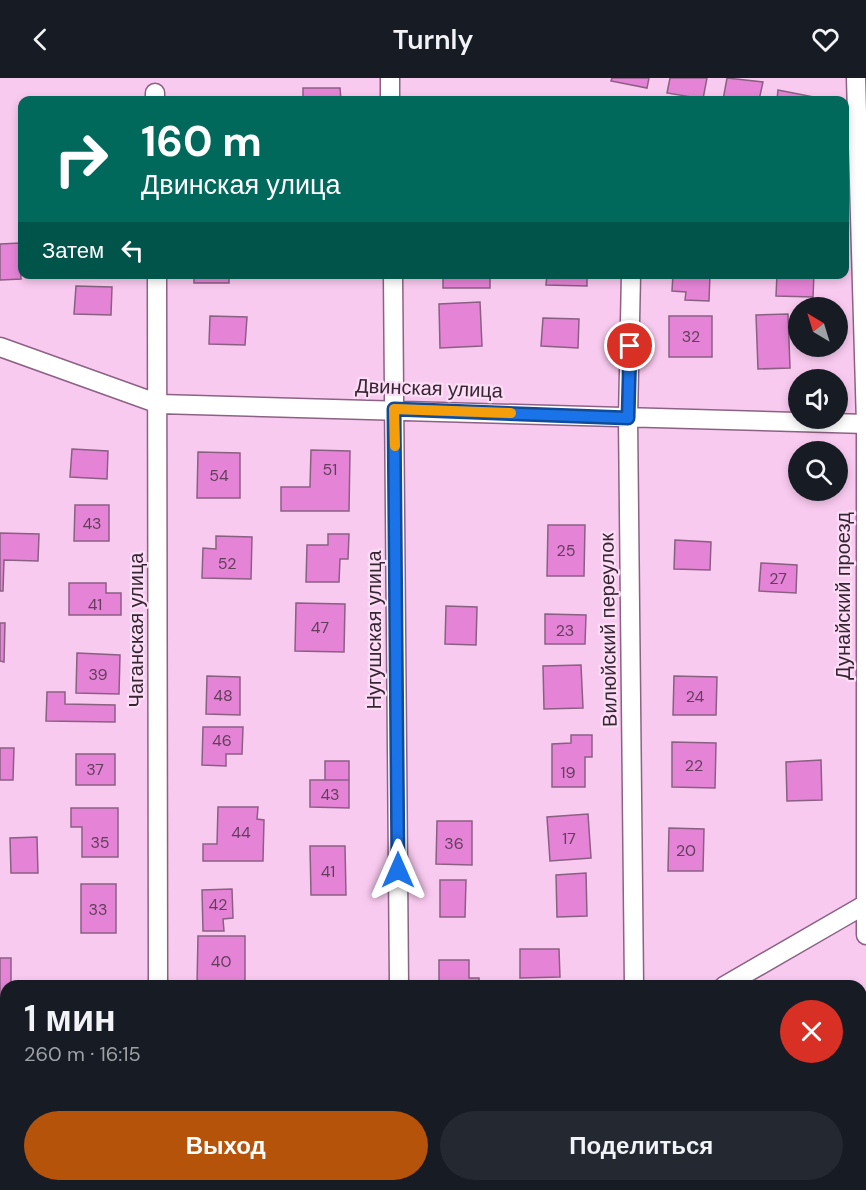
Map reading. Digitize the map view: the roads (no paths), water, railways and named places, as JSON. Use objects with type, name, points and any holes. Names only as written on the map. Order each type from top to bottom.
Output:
[{"type":"street","points":[[390,78],[390,96]]},
{"type":"street","name":"Дунайский проезд","points":[[856,78],[866,424],[866,934]]},
{"type":"street","name":"Чаганская улица","points":[[157,279],[158,980]]},
{"type":"street","name":"Нугушская улица","points":[[393,279],[399,980]]},
{"type":"street","name":"Вилюйский переулок","points":[[631,279],[628,418],[634,980]]},
{"type":"street","name":"Двинская улица","points":[[0,347],[159,404],[866,424]]},
{"type":"street","points":[[734,980],[866,904]]}]
